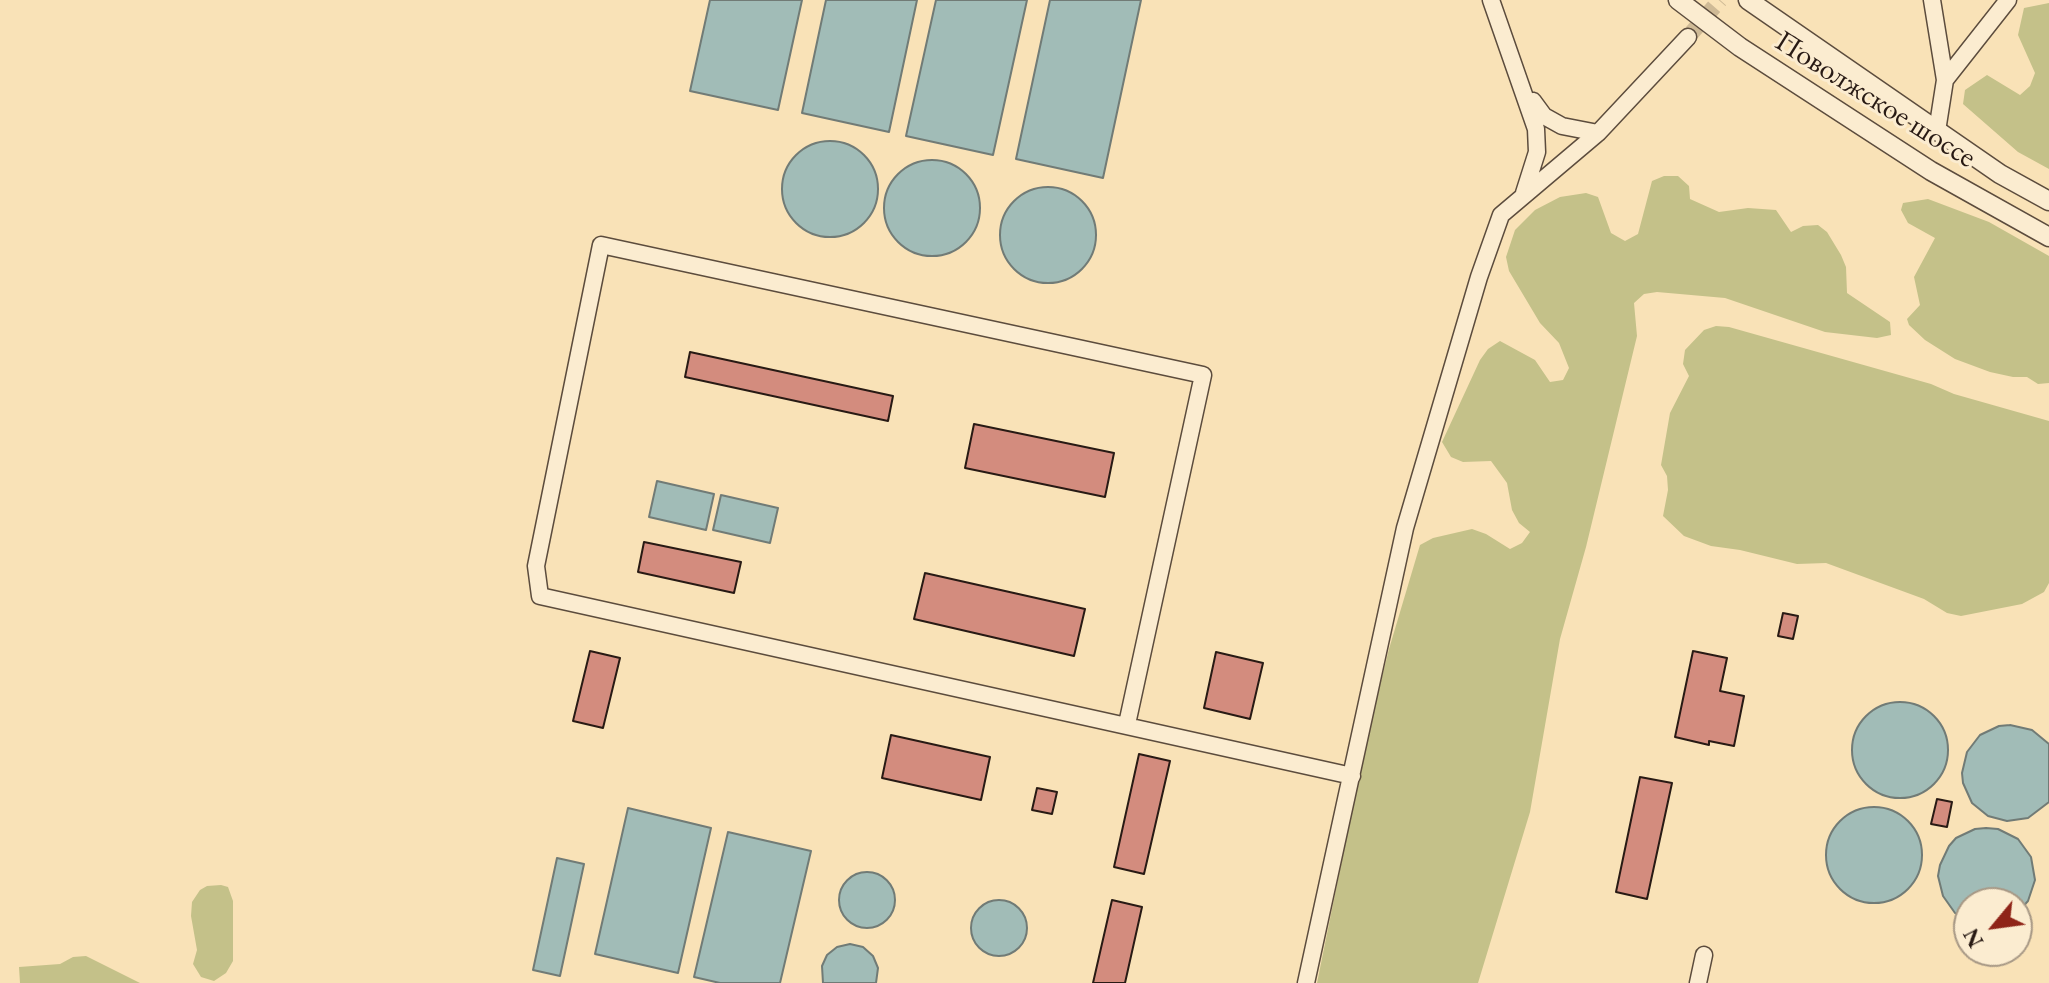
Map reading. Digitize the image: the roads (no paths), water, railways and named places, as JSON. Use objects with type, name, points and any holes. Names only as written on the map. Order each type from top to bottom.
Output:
[{"type":"street","points":[[1491,0],[1536,129],[1537,152],[1524,193]]},
{"type":"street","name":"Поволжское шоссе","points":[[1678,0],[1740,47],[1931,171],[2049,237]]},
{"type":"street","name":"Поволжское шоссе","points":[[1748,0],[2000,174],[2049,201]]},
{"type":"street","points":[[1932,0],[1945,80],[1937,131]]},
{"type":"street","points":[[1945,80],[2008,0]]},
{"type":"street","points":[[1306,983],[1405,528],[1501,215],[1598,133],[1688,37]]},
{"type":"street","points":[[1523,87],[1544,116],[1562,126],[1598,133]]},
{"type":"street","points":[[1127,724],[1203,375],[601,245],[536,566],[540,596],[1352,776]]},
{"type":"street","points":[[1698,983],[1704,955]]},
{"type":"water","points":[[710,0],[802,0],[778,110],[690,91]]},
{"type":"water","points":[[826,0],[917,0],[889,132],[802,113]]},
{"type":"water","points":[[936,0],[1027,0],[993,155],[906,136]]},
{"type":"water","points":[[1050,0],[1141,0],[1103,178],[1016,159]]},
{"type":"water","points":[[830,141],[848,145],[864,155],[874,171],[878,189],[874,207],[864,223],[848,233],[830,237],[812,233],[796,223],[786,207],[782,189],[786,171],[796,155],[812,145]]},
{"type":"water","points":[[932,160],[950,164],[966,174],[976,190],[980,208],[976,226],[966,242],[950,252],[932,256],[914,252],[898,242],[888,226],[884,208],[888,190],[898,174],[914,164]]},
{"type":"water","points":[[1048,187],[1066,191],[1082,201],[1092,217],[1096,235],[1092,253],[1082,269],[1066,279],[1048,283],[1030,279],[1014,269],[1004,253],[1000,235],[1004,217],[1014,201],[1030,191]]},
{"type":"water","points":[[657,481],[714,494],[706,530],[649,517]]},
{"type":"water","points":[[721,495],[778,508],[770,543],[713,530]]},
{"type":"water","points":[[1900,702],[1918,706],[1934,716],[1944,732],[1948,750],[1944,768],[1934,784],[1918,794],[1900,798],[1882,794],[1866,784],[1856,768],[1852,750],[1856,732],[1866,716],[1882,706]]},
{"type":"water","points":[[1999,726],[2032,730],[2049,744],[2049,802],[2028,818],[2007,821],[1988,816],[1972,803],[1962,773],[1967,752],[1980,735]]},
{"type":"water","points":[[1874,807],[1892,811],[1908,821],[1918,837],[1922,855],[1918,873],[1908,889],[1892,899],[1874,903],[1856,899],[1840,889],[1830,873],[1826,855],[1830,837],[1840,821],[1856,811]]},
{"type":"water","points":[[628,808],[711,828],[678,973],[595,954]]},
{"type":"water","points":[[1975,829],[1998,829],[2018,839],[2031,857],[2035,880],[2033,887],[1953,887],[1953,910],[1943,896],[1938,876],[1940,865],[1956,838]]},
{"type":"water","points":[[728,832],[811,851],[780,983],[720,983],[694,977]]},
{"type":"water","points":[[557,858],[584,864],[560,976],[533,970]]},
{"type":"water","points":[[867,872],[887,880],[895,900],[887,920],[867,928],[847,920],[839,900],[847,880]]},
{"type":"water","points":[[999,900],[1019,908],[1027,928],[1019,948],[999,956],[979,948],[971,928],[979,908]]},
{"type":"water","points":[[850,944],[863,947],[873,956],[878,968],[876,983],[823,983],[822,966],[827,955],[837,947]]},
{"type":"tunnel","points":[[1688,37],[1720,0]]}]
